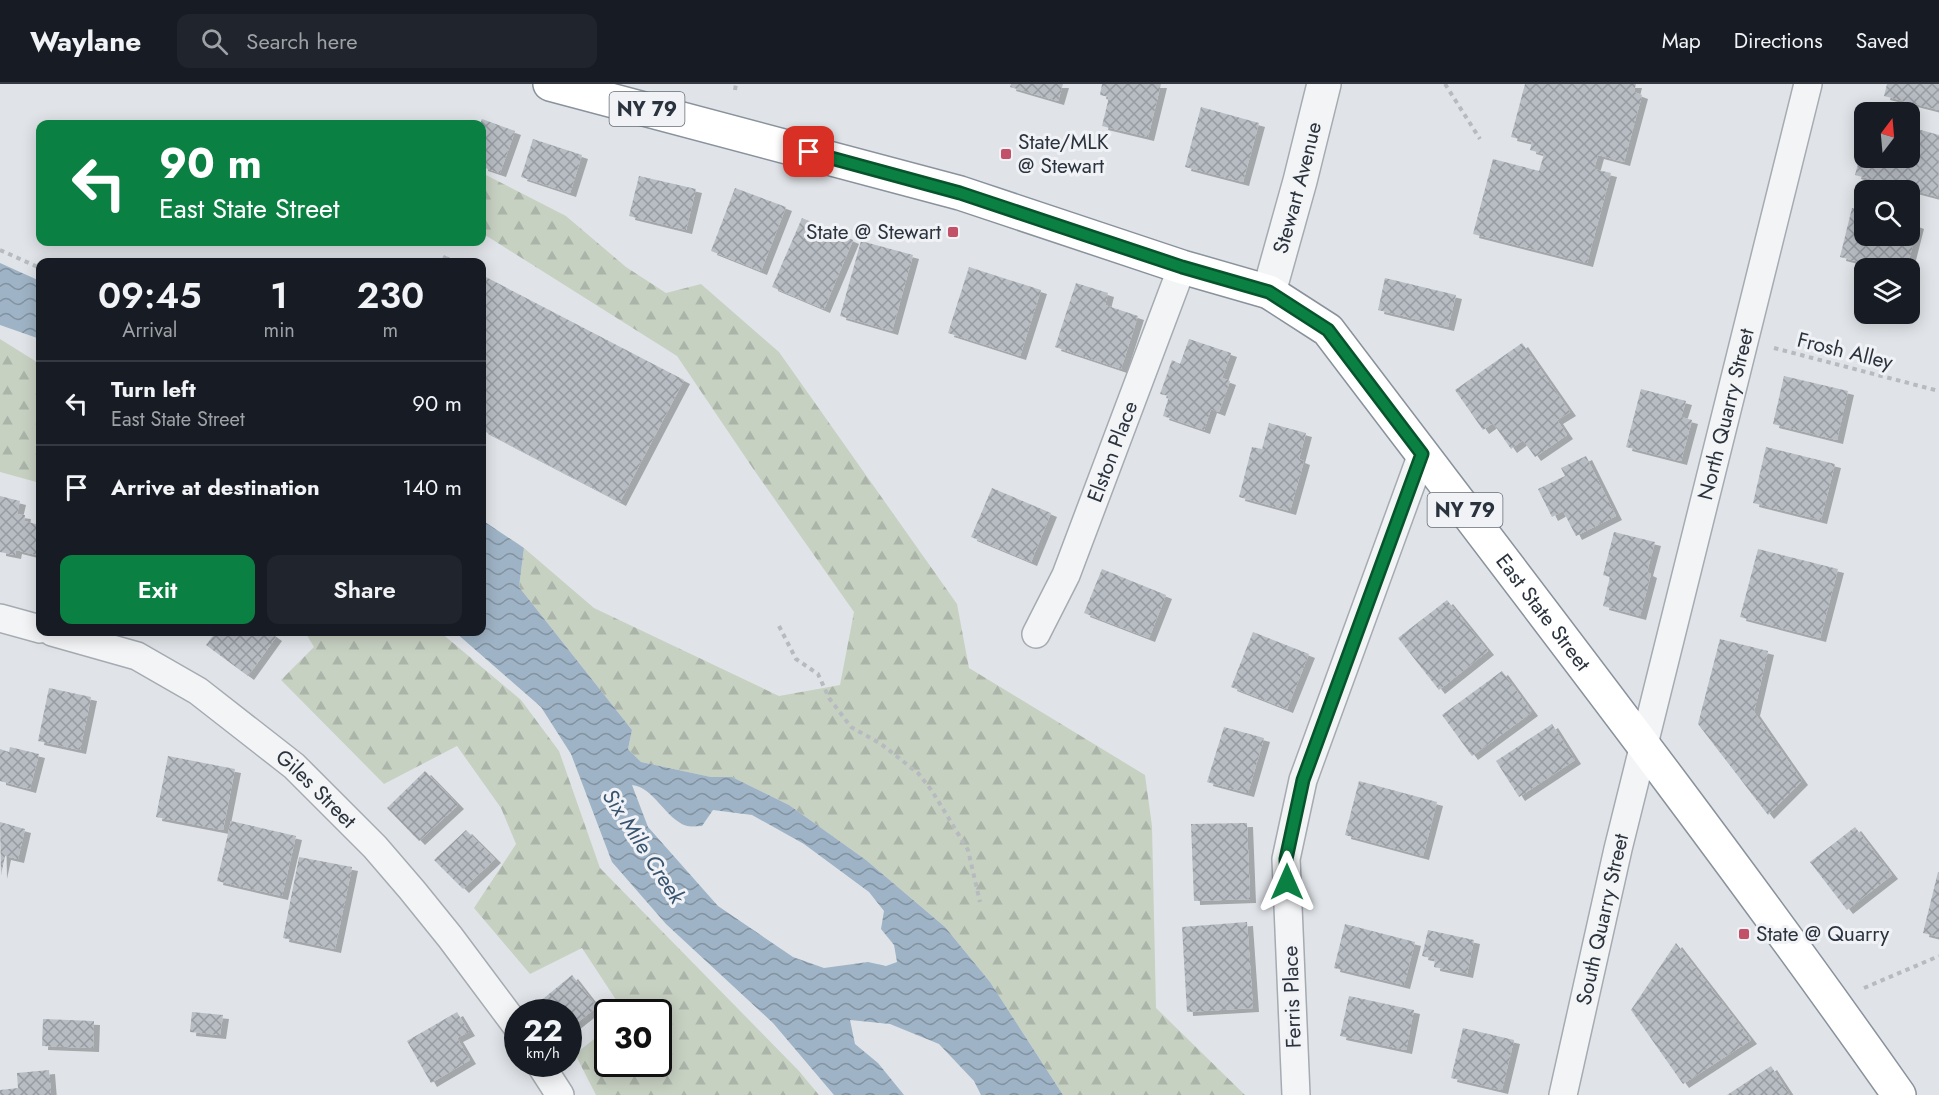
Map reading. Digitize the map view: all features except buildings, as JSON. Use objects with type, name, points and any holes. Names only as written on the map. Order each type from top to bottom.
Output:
[{"type":"highway","name":"East State Street","points":[[550,84],[960,193],[1182,267],[1269,292],[1328,330],[1644,745],[1899,1095]]},
{"type":"street","name":"Stewart Avenue","points":[[1269,292],[1324,84]]},
{"type":"street","name":"North Quarry Street","points":[[1644,745],[1808,84]]},
{"type":"street","name":"Elston Place","points":[[1036,634],[1066,575],[1182,267]]},
{"type":"street","name":"Ferris Place","points":[[1296,1095],[1286,859],[1291,832],[1303,780],[1422,454]]},
{"type":"street","points":[[0,618],[36,628]]},
{"type":"street","name":"Giles Street","points":[[66,636],[137,656],[198,691],[294,766],[375,847],[450,937],[504,1009]]},
{"type":"street","name":"South Quarry Street","points":[[1563,1095],[1618,849],[1644,745]]},
{"type":"street","points":[[548,1077],[560,1095]]},
{"type":"path","points":[[735,90],[736,84]]},
{"type":"path","points":[[1445,84],[1480,139]]},
{"type":"path","points":[[0,250],[36,266]]},
{"type":"path","name":"Frosh Alley","points":[[1744,341],[1939,391]]},
{"type":"path","points":[[779,626],[796,659],[818,674],[829,698],[851,728],[880,744],[918,773],[932,791],[968,850],[980,902]]},
{"type":"path","points":[[1833,1002],[1939,956]]},
{"type":"green space","points":[[486,175],[566,216],[626,267],[666,293],[701,284],[779,352],[957,604],[969,668],[1145,775],[1152,826],[1156,1008],[1245,1095],[1063,1095],[990,982],[945,927],[866,860],[789,805],[732,777],[711,777],[641,762],[628,749],[632,730],[519,587],[524,548],[594,608],[779,696],[840,685],[854,612],[677,356],[486,236]]},
{"type":"green space","points":[[0,339],[36,362],[36,482],[0,472]]},
{"type":"green space","points":[[307,636],[445,636],[521,700],[559,751],[600,868],[799,1071],[819,1095],[596,1095],[582,1068],[582,1049],[594,1039],[594,1077],[672,1077],[672,999],[615,999],[582,948],[530,974],[474,908],[516,844],[501,808],[457,746],[384,784],[281,680],[314,647]]},
{"type":"water","points":[[0,263],[36,279],[36,338],[0,325]]},
{"type":"water","name":"Six Mile Creek","points":[[486,523],[524,548],[519,587],[632,730],[628,749],[641,762],[711,777],[732,777],[789,805],[866,860],[945,927],[990,982],[1063,1095],[981,1095],[974,1081],[939,1044],[890,1024],[850,1020],[855,1044],[878,1063],[904,1095],[834,1095],[773,1023],[666,924],[612,862],[571,754],[541,707],[460,636],[486,636]],"holes":[[[632,785],[647,791],[672,817],[687,826],[702,826],[713,810],[752,815],[804,844],[869,892],[884,911],[881,929],[894,945],[897,962],[886,966],[868,962],[824,968],[793,957],[718,906],[648,827]]]},
{"type":"place","name":"State/MLK @ Stewart","points":[[1006,154]]},
{"type":"place","name":"State @ Stewart","points":[[953,232]]},
{"type":"place","name":"State @ Quarry","points":[[1744,934]]},
{"type":"route","points":[[809,152],[960,193],[1182,267],[1269,292],[1328,330],[1422,454],[1303,780],[1286,859],[1287,882]]}]
